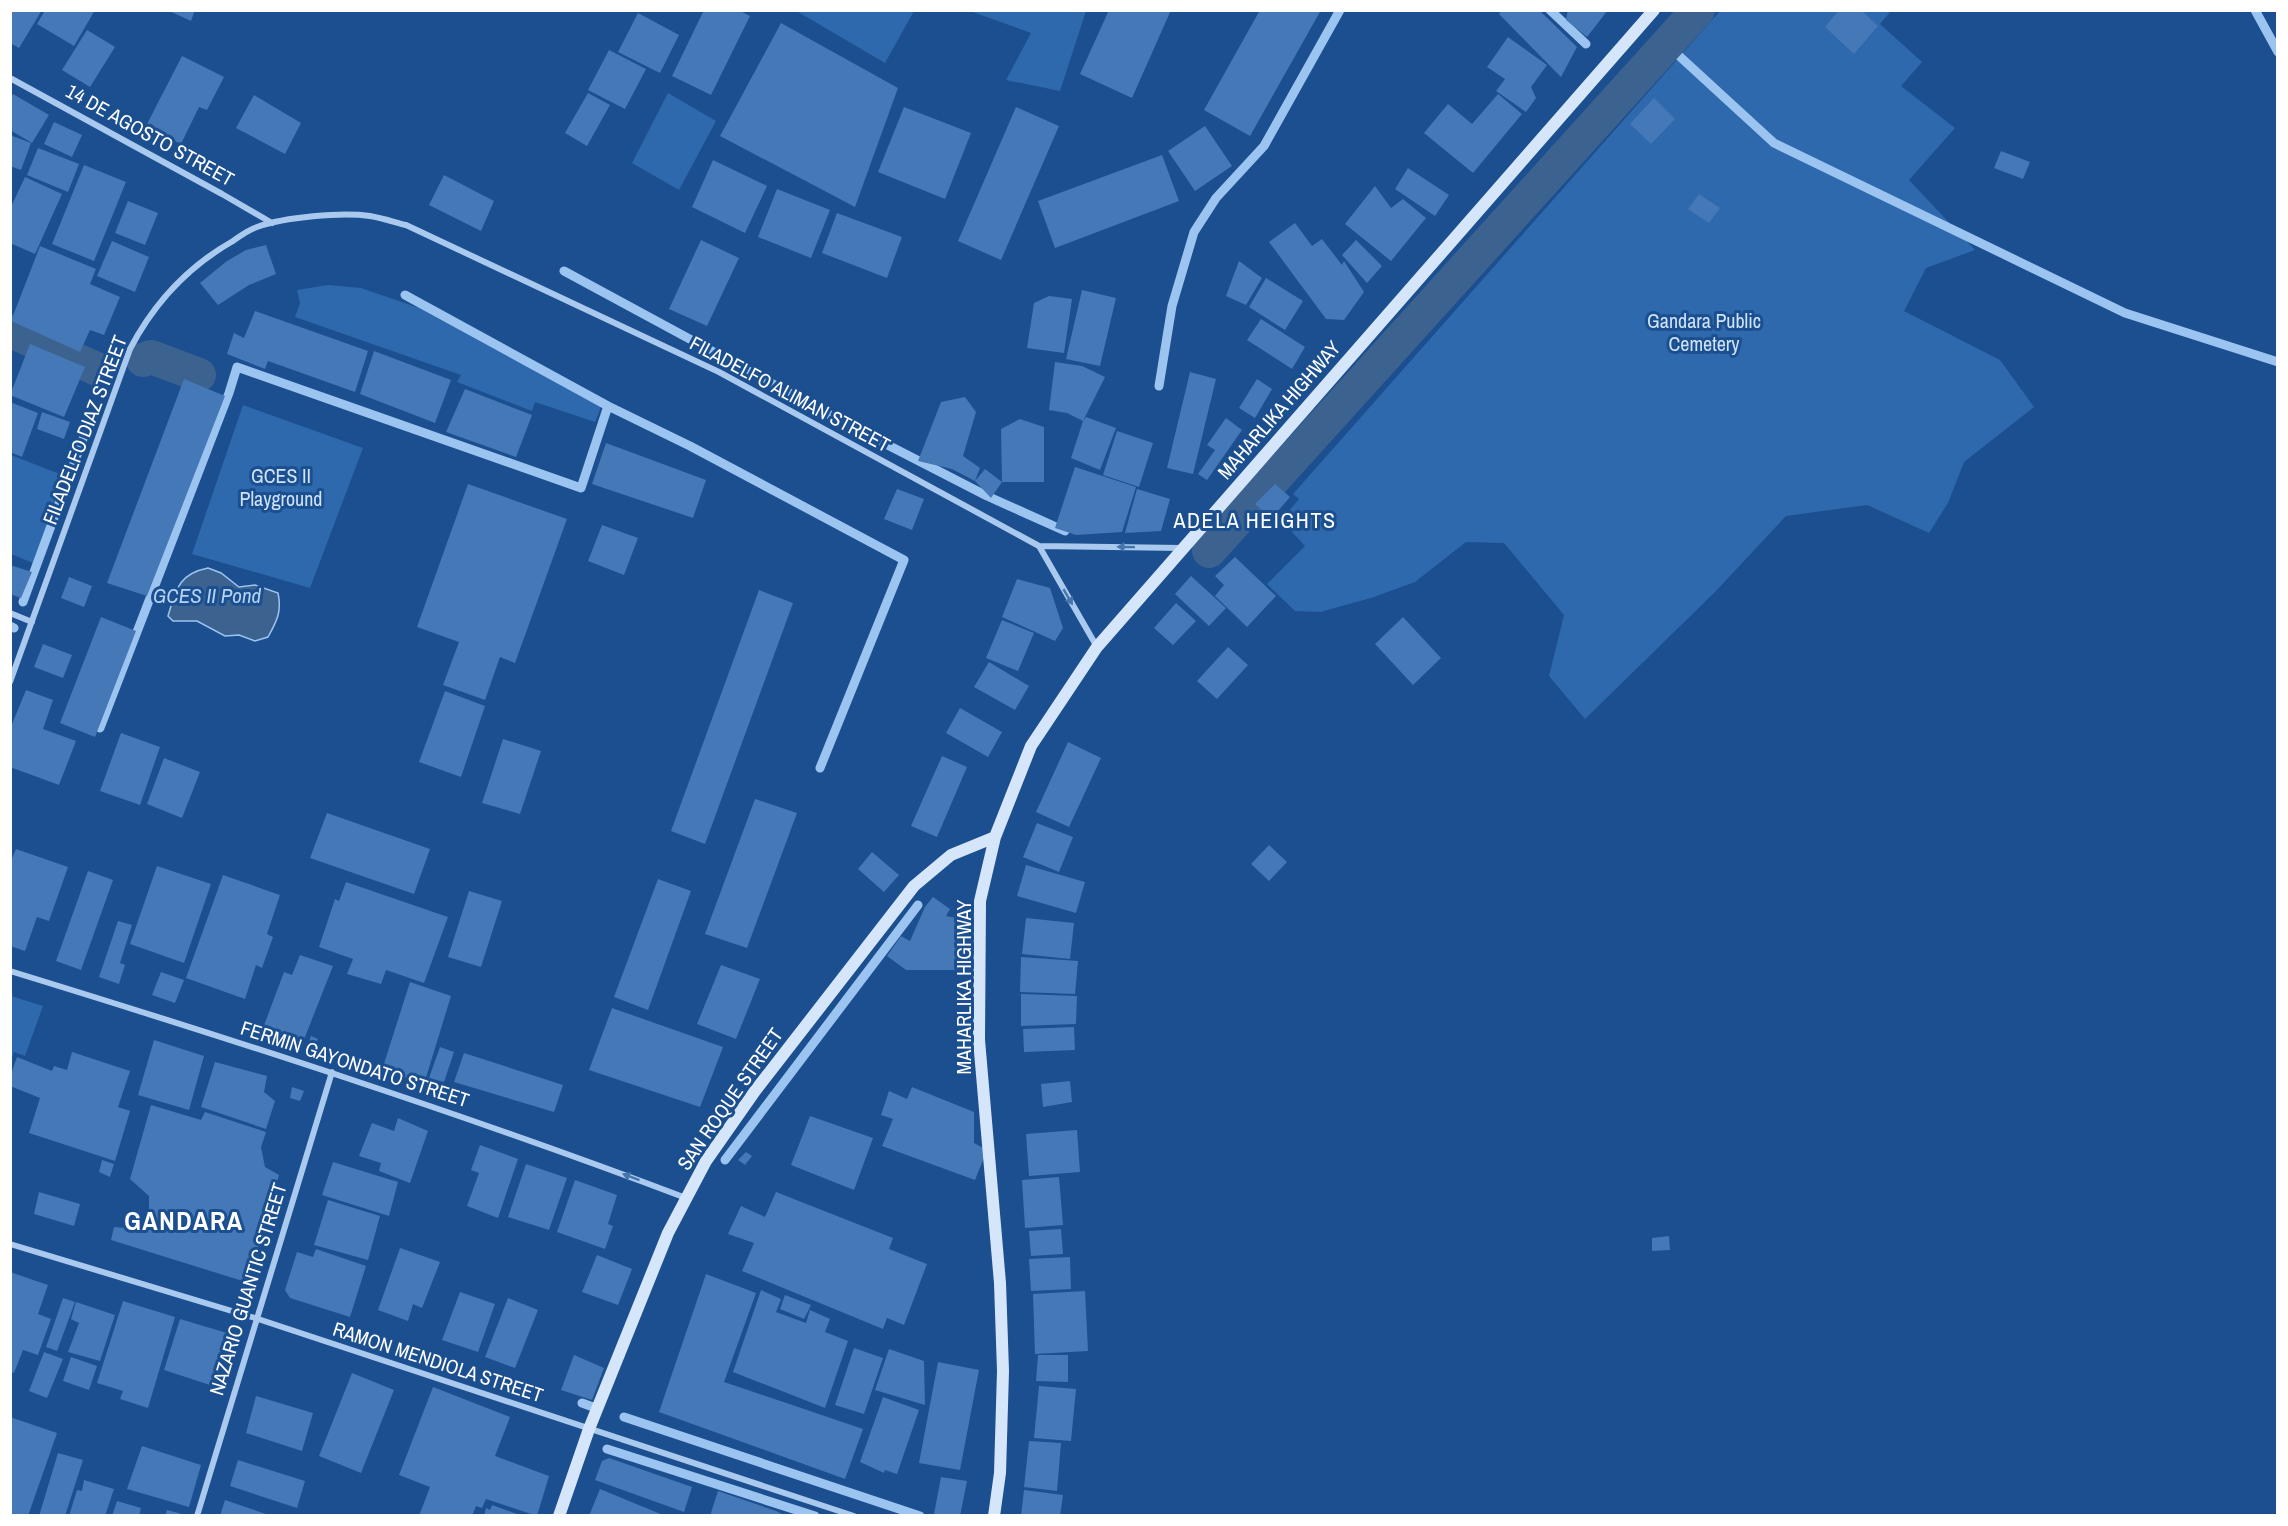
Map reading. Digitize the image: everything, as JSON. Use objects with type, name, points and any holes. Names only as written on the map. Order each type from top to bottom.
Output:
[{"type":"main road","name":"MAHARLIKA HIGHWAY","points":[[994,1515],[1000,1473],[1003,1371],[1000,1283],[979,1040],[981,901],[995,837],[1031,746],[1097,647],[1654,10]]},
{"type":"main road","name":"SAN ROQUE STREET","points":[[559,1515],[589,1429],[668,1233],[706,1161],[749,1100],[914,886],[951,855],[995,837]]},
{"type":"street","name":"14 DE AGOSTO STREET","points":[[10,78],[272,223]]},
{"type":"street","name":"FILADELFO DIAZ STREET","points":[[10,682],[130,349],[151,313],[168,291],[190,271],[221,247],[255,228],[272,223],[320,216],[369,216],[406,225],[522,280]]},
{"type":"street","name":"FILADELFO ALIMAN STREET","points":[[522,280],[719,372],[1039,546],[1185,548]]},
{"type":"street","points":[[1039,546],[1097,647]]},
{"type":"street","points":[[10,614],[32,622]]},
{"type":"street","name":"FERMIN GAYONDATO STREET","points":[[10,971],[332,1072],[547,1145],[686,1198]]},
{"type":"street","name":"NAZARIO GUANTIC STREET","points":[[197,1515],[255,1318],[332,1072]]},
{"type":"street","name":"RAMON MENDIOLA STREET","points":[[10,1244],[255,1318],[854,1515]]},
{"type":"green space","points":[[800,10],[914,11],[885,63],[798,12]]},
{"type":"green space","points":[[970,11],[1086,11],[1060,91],[1006,80],[1031,33]]},
{"type":"green space","name":"Gandara Public Cemetery","points":[[1720,11],[1891,11],[1880,24],[1922,62],[1901,86],[1955,128],[1909,180],[1975,250],[1926,268],[1904,311],[2000,360],[2034,407],[1964,462],[1948,503],[1929,533],[1867,505],[1786,516],[1715,592],[1585,719],[1549,676],[1564,615],[1504,543],[1466,542],[1415,582],[1371,598],[1320,612],[1295,611],[1267,584],[1305,546],[1281,520],[1299,499],[1293,494]]},
{"type":"green space","points":[[668,93],[716,121],[679,190],[632,163]]},
{"type":"green space","points":[[328,285],[361,288],[419,308],[601,407],[595,422],[535,402],[532,411],[457,382],[461,375],[295,317],[300,303],[297,290]]},
{"type":"green space","name":"GCES II Playground","points":[[243,405],[363,448],[310,588],[192,554]]},
{"type":"green space","points":[[11,455],[65,476],[33,563],[11,554]]},
{"type":"green space","points":[[11,996],[43,1006],[25,1056],[14,1052],[11,1060]]},
{"type":"water","name":"GCES II Pond","points":[[208,568],[221,573],[239,587],[255,585],[278,593],[278,616],[268,637],[255,641],[239,635],[225,636],[197,621],[173,621],[168,616],[176,591],[184,579],[190,574]]},
{"type":"building","points":[[10,10],[42,10],[19,48],[10,43]]},
{"type":"building","points":[[45,10],[95,10],[74,46],[37,24]]},
{"type":"building","points":[[167,10],[195,10],[191,21]]},
{"type":"building","points":[[704,10],[738,10],[750,16],[711,95],[672,76]]},
{"type":"building","points":[[1109,10],[1171,10],[1132,98],[1080,74]]},
{"type":"building","points":[[1260,10],[1321,10],[1250,136],[1204,110]]},
{"type":"building","points":[[1502,10],[1539,10],[1577,47],[1561,77],[1499,14]]},
{"type":"building","points":[[1568,10],[1608,10],[1587,37],[1566,20]]},
{"type":"building","points":[[1839,10],[1861,10],[1878,26],[1854,54],[1825,27]]},
{"type":"building","points":[[638,13],[679,35],[660,73],[618,52]]},
{"type":"building","points":[[781,23],[898,88],[855,207],[720,136]]},
{"type":"building","points":[[87,30],[115,47],[90,87],[62,70]]},
{"type":"building","points":[[1508,37],[1547,65],[1531,87],[1536,98],[1526,112],[1496,91],[1505,79],[1487,67]]},
{"type":"building","points":[[609,50],[646,69],[625,109],[588,90]]},
{"type":"building","points":[[182,56],[224,77],[207,110],[199,107],[181,144],[146,126]]},
{"type":"building","points":[[588,93],[610,105],[587,146],[565,133]]},
{"type":"building","points":[[13,94],[49,115],[32,143],[10,130],[10,99]]},
{"type":"building","points":[[1498,94],[1522,114],[1473,173],[1424,133],[1448,104],[1472,124]]},
{"type":"building","points":[[254,95],[301,123],[285,154],[236,128]]},
{"type":"building","points":[[1654,98],[1675,119],[1651,144],[1630,124]]},
{"type":"building","points":[[904,107],[971,133],[945,199],[878,172]]},
{"type":"building","points":[[1016,107],[1059,126],[1001,260],[958,241]]},
{"type":"building","points":[[54,122],[82,135],[72,157],[44,144]]},
{"type":"building","points":[[1205,126],[1232,166],[1195,191],[1168,151]]},
{"type":"building","points":[[10,135],[31,143],[21,170],[10,166]]},
{"type":"building","points":[[38,148],[79,164],[68,192],[27,175]]},
{"type":"building","points":[[2001,151],[2030,162],[2023,179],[1994,168]]},
{"type":"building","points":[[1162,155],[1179,201],[1055,248],[1038,201]]},
{"type":"building","points":[[713,160],[767,186],[745,233],[692,207]]},
{"type":"building","points":[[84,165],[126,182],[94,261],[52,244]]},
{"type":"building","points":[[1408,168],[1449,195],[1435,216],[1395,189]]},
{"type":"building","points":[[444,175],[494,201],[481,231],[429,205]]},
{"type":"building","points":[[25,177],[62,194],[35,254],[10,243],[10,209]]},
{"type":"building","points":[[1375,186],[1391,208],[1403,199],[1426,218],[1391,261],[1345,224]]},
{"type":"building","points":[[777,189],[830,210],[811,258],[758,237]]},
{"type":"building","points":[[1699,194],[1720,208],[1709,223],[1688,209]]},
{"type":"building","points":[[128,201],[158,213],[145,245],[115,233]]},
{"type":"building","points":[[837,213],[902,237],[887,278],[822,253]]},
{"type":"building","points":[[1295,223],[1312,246],[1322,239],[1342,265],[1344,261],[1364,292],[1344,320],[1326,319],[1269,242]]},
{"type":"building","points":[[701,240],[739,258],[707,326],[669,309]]},
{"type":"building","points":[[1356,240],[1382,266],[1367,283],[1342,255]]},
{"type":"building","points":[[112,241],[149,257],[135,292],[97,276]]},
{"type":"building","points":[[266,245],[276,274],[249,285],[218,305],[200,283],[227,261],[246,250]]},
{"type":"building","points":[[40,246],[96,269],[90,284],[120,297],[104,335],[90,330],[80,352],[11,321]]},
{"type":"building","points":[[1239,261],[1262,278],[1246,305],[1226,296]]},
{"type":"building","points":[[1266,278],[1303,301],[1285,330],[1249,307]]},
{"type":"building","points":[[1082,290],[1116,298],[1100,366],[1066,359]]},
{"type":"building","points":[[1049,296],[1072,299],[1064,353],[1027,348],[1034,303]]},
{"type":"building","points":[[255,311],[368,351],[355,392],[268,361],[265,369],[227,354],[234,333],[244,338]]},
{"type":"building","points":[[1261,319],[1305,347],[1292,369],[1247,340]]},
{"type":"building","points":[[30,344],[85,367],[64,417],[10,395]]},
{"type":"building","points":[[374,351],[451,380],[435,423],[360,394]]},
{"type":"building","points":[[1055,362],[1082,366],[1105,377],[1083,421],[1067,413],[1049,410]]},
{"type":"building","points":[[1190,372],[1216,379],[1193,474],[1167,468]]},
{"type":"building","points":[[184,379],[225,396],[147,596],[107,583]]},
{"type":"building","points":[[1257,379],[1272,389],[1255,418],[1239,408]]},
{"type":"building","points":[[465,389],[532,415],[516,457],[446,432]]},
{"type":"building","points":[[965,397],[976,412],[963,456],[980,468],[975,481],[952,469],[918,461],[941,402]]},
{"type":"building","points":[[10,402],[38,413],[22,457],[10,452]]},
{"type":"building","points":[[42,412],[70,422],[64,439],[37,429]]},
{"type":"building","points":[[1086,417],[1116,428],[1100,470],[1071,458]]},
{"type":"building","points":[[1226,418],[1242,430],[1207,480],[1198,474],[1215,450],[1207,445]]},
{"type":"building","points":[[1020,419],[1044,427],[1044,482],[1002,482],[1001,429]]},
{"type":"building","points":[[1117,431],[1153,443],[1139,487],[1103,475]]},
{"type":"building","points":[[606,443],[706,480],[693,518],[592,484]]},
{"type":"building","points":[[1075,467],[1136,487],[1122,532],[1076,535],[1055,528]]},
{"type":"building","points":[[985,469],[1002,482],[991,498],[975,481]]},
{"type":"building","points":[[468,484],[567,519],[515,663],[500,657],[485,700],[443,685],[459,642],[417,627]]},
{"type":"building","points":[[1275,484],[1290,497],[1271,519],[1255,504]]},
{"type":"building","points":[[897,489],[924,499],[912,530],[884,519]]},
{"type":"building","points":[[1137,489],[1170,499],[1161,531],[1125,533]]},
{"type":"building","points":[[602,525],[638,538],[624,575],[588,561]]},
{"type":"building","points":[[1235,557],[1276,596],[1247,627],[1215,596],[1224,585],[1215,576]]},
{"type":"building","points":[[10,565],[32,572],[21,598],[10,594]]},
{"type":"building","points":[[1191,576],[1226,608],[1209,626],[1175,594]]},
{"type":"building","points":[[69,577],[92,586],[84,607],[61,598]]},
{"type":"building","points":[[1017,579],[1050,588],[1063,628],[1055,641],[1002,617]]},
{"type":"building","points":[[759,590],[793,603],[705,844],[671,831]]},
{"type":"building","points":[[1176,603],[1196,621],[1173,645],[1154,628]]},
{"type":"building","points":[[101,617],[136,631],[95,737],[60,723]]},
{"type":"building","points":[[1403,617],[1441,658],[1413,685],[1375,644]]},
{"type":"building","points":[[1002,620],[1034,633],[1018,671],[986,658]]},
{"type":"building","points":[[43,644],[72,655],[63,678],[34,667]]},
{"type":"building","points":[[1228,647],[1248,665],[1217,699],[1197,681]]},
{"type":"building","points":[[989,662],[1029,686],[1015,710],[974,687]]},
{"type":"building","points":[[26,690],[53,700],[43,729],[76,741],[59,785],[10,767],[10,729]]},
{"type":"building","points":[[445,691],[485,706],[461,777],[419,762]]},
{"type":"building","points":[[960,708],[1002,732],[988,757],[946,733]]},
{"type":"building","points":[[121,733],[160,747],[140,805],[100,791]]},
{"type":"building","points":[[503,739],[541,751],[520,814],[482,803]]},
{"type":"building","points":[[1068,742],[1101,758],[1069,827],[1036,812]]},
{"type":"building","points":[[942,756],[967,767],[937,837],[911,826]]},
{"type":"building","points":[[164,758],[200,772],[182,818],[147,804]]},
{"type":"building","points":[[755,799],[797,813],[747,948],[705,934]]},
{"type":"building","points":[[327,813],[430,849],[414,894],[310,858]]},
{"type":"building","points":[[1037,823],[1073,837],[1059,872],[1023,857]]},
{"type":"building","points":[[1269,845],[1287,862],[1269,881],[1251,864]]},
{"type":"building","points":[[16,849],[68,867],[49,921],[37,917],[25,951],[10,946],[10,863]]},
{"type":"building","points":[[872,852],[899,875],[884,892],[858,869]]},
{"type":"building","points":[[1026,865],[1085,882],[1076,913],[1017,896]]},
{"type":"building","points":[[157,866],[211,884],[184,963],[130,944]]},
{"type":"building","points":[[88,871],[113,880],[81,970],[56,961]]},
{"type":"building","points":[[223,875],[280,895],[267,934],[273,937],[262,968],[256,965],[245,999],[186,978]]},
{"type":"building","points":[[658,879],[691,891],[648,1010],[614,997]]},
{"type":"building","points":[[346,882],[448,917],[424,983],[386,970],[381,984],[347,974],[353,959],[319,947],[335,899],[339,901]]},
{"type":"building","points":[[469,891],[502,901],[481,967],[448,957]]},
{"type":"building","points":[[933,897],[950,909],[946,916],[963,919],[963,970],[906,970],[887,956],[901,936],[910,941],[925,907]]},
{"type":"building","points":[[1026,918],[1074,923],[1070,959],[1022,954]]},
{"type":"building","points":[[118,921],[132,925],[120,963],[125,965],[119,984],[99,977]]},
{"type":"building","points":[[300,955],[333,966],[303,1042],[263,1028],[284,972],[292,975]]},
{"type":"building","points":[[1021,957],[1078,961],[1075,994],[1020,992]]},
{"type":"building","points":[[721,965],[760,979],[736,1039],[697,1024]]},
{"type":"building","points":[[161,972],[184,980],[175,1003],[152,995]]},
{"type":"building","points":[[410,982],[451,996],[424,1084],[382,1070]]},
{"type":"building","points":[[1021,994],[1077,996],[1076,1024],[1021,1026]]},
{"type":"building","points":[[612,1008],[723,1047],[700,1107],[589,1070]]},
{"type":"building","points":[[1074,1027],[1075,1050],[1024,1052],[1023,1029]]},
{"type":"building","points":[[311,1036],[318,1039],[314,1047],[308,1045]]},
{"type":"building","points":[[154,1040],[204,1056],[189,1110],[138,1095]]},
{"type":"building","points":[[440,1047],[454,1052],[444,1082],[429,1078]]},
{"type":"building","points":[[72,1052],[130,1071],[118,1107],[130,1111],[115,1161],[29,1133],[40,1098],[10,1086],[10,1077],[17,1057],[52,1071],[54,1066],[67,1070]]},
{"type":"building","points":[[464,1053],[563,1085],[554,1112],[454,1082]]},
{"type":"building","points":[[215,1062],[267,1076],[264,1092],[275,1101],[266,1129],[201,1107]]},
{"type":"building","points":[[1070,1081],[1072,1102],[1043,1107],[1041,1084]]},
{"type":"building","points":[[292,1087],[304,1091],[300,1101],[290,1098]]},
{"type":"building","points":[[912,1087],[974,1112],[974,1143],[987,1150],[975,1180],[882,1146],[893,1119],[881,1115],[889,1091],[907,1099]]},
{"type":"building","points":[[151,1105],[201,1120],[205,1112],[266,1132],[261,1147],[265,1167],[279,1175],[249,1283],[111,1240],[114,1227],[137,1229],[149,1212],[149,1196],[130,1179]]},
{"type":"building","points":[[810,1116],[873,1138],[854,1190],[791,1165]]},
{"type":"building","points":[[398,1118],[428,1131],[410,1183],[379,1171],[381,1163],[359,1156],[372,1123],[394,1131]]},
{"type":"building","points":[[1077,1130],[1080,1172],[1029,1176],[1026,1134]]},
{"type":"building","points":[[480,1145],[518,1159],[498,1218],[467,1206],[479,1173],[471,1170]]},
{"type":"building","points":[[746,1152],[752,1156],[745,1165],[738,1160]]},
{"type":"building","points":[[102,1160],[114,1164],[110,1177],[99,1172]]},
{"type":"building","points":[[333,1162],[398,1182],[389,1216],[322,1195]]},
{"type":"building","points":[[526,1164],[567,1178],[549,1230],[508,1217]]},
{"type":"building","points":[[1059,1177],[1063,1225],[1025,1228],[1022,1180]]},
{"type":"building","points":[[575,1180],[617,1195],[608,1224],[613,1226],[605,1249],[557,1232]]},
{"type":"building","points":[[39,1192],[80,1204],[74,1226],[34,1214]]},
{"type":"building","points":[[776,1192],[893,1238],[889,1249],[927,1264],[904,1325],[887,1318],[883,1329],[742,1271],[754,1243],[728,1234],[741,1206],[765,1217]]},
{"type":"building","points":[[328,1200],[380,1216],[368,1260],[314,1245]]},
{"type":"building","points":[[1061,1229],[1063,1254],[1031,1256],[1029,1231]]},
{"type":"building","points":[[1669,1236],[1670,1250],[1652,1251],[1652,1238]]},
{"type":"building","points":[[400,1248],[440,1262],[422,1308],[413,1304],[408,1321],[378,1310]]},
{"type":"building","points":[[316,1249],[366,1266],[350,1317],[290,1298],[285,1290],[297,1252],[313,1257]]},
{"type":"building","points":[[597,1255],[632,1269],[618,1305],[582,1292]]},
{"type":"building","points":[[1070,1257],[1071,1289],[1031,1291],[1029,1259]]},
{"type":"building","points":[[10,1272],[48,1285],[38,1314],[51,1319],[38,1355],[23,1350],[14,1373],[10,1372]]},
{"type":"building","points":[[706,1274],[756,1293],[724,1382],[863,1429],[845,1479],[659,1412]]},
{"type":"building","points":[[761,1290],[781,1299],[776,1312],[806,1323],[810,1310],[830,1319],[825,1332],[848,1341],[825,1408],[733,1372]]},
{"type":"building","points":[[1085,1291],[1088,1351],[1035,1354],[1033,1294]]},
{"type":"building","points":[[460,1292],[495,1304],[478,1352],[442,1340]]},
{"type":"building","points":[[785,1295],[811,1305],[804,1319],[780,1309]]},
{"type":"building","points":[[63,1298],[75,1302],[57,1351],[46,1347]]},
{"type":"building","points":[[508,1298],[538,1310],[515,1368],[485,1357]]},
{"type":"building","points":[[123,1301],[175,1317],[148,1408],[120,1399],[123,1391],[97,1383]]},
{"type":"building","points":[[76,1302],[115,1315],[100,1361],[68,1352],[79,1323],[71,1319]]},
{"type":"building","points":[[180,1319],[227,1333],[210,1385],[164,1370]]},
{"type":"building","points":[[854,1348],[883,1358],[864,1414],[835,1405]]},
{"type":"building","points":[[889,1349],[924,1361],[925,1405],[875,1390]]},
{"type":"building","points":[[44,1352],[63,1359],[47,1398],[29,1391]]},
{"type":"building","points":[[574,1355],[604,1368],[592,1400],[561,1390]]},
{"type":"building","points":[[1038,1355],[1068,1355],[1068,1382],[1036,1381]]},
{"type":"building","points":[[71,1357],[97,1366],[89,1390],[63,1381]]},
{"type":"building","points":[[938,1362],[979,1370],[960,1470],[919,1463]]},
{"type":"building","points":[[352,1373],[394,1390],[361,1473],[319,1456]]},
{"type":"building","points":[[1039,1386],[1076,1389],[1071,1441],[1034,1438]]},
{"type":"building","points":[[433,1387],[510,1417],[495,1456],[549,1476],[537,1516],[486,1499],[482,1508],[476,1506],[472,1516],[419,1516],[430,1487],[399,1475]]},
{"type":"building","points":[[256,1396],[313,1413],[302,1451],[246,1433]]},
{"type":"building","points":[[883,1397],[919,1410],[897,1474],[885,1470],[884,1473],[860,1462]]},
{"type":"building","points":[[10,1417],[57,1433],[28,1516],[10,1516]]},
{"type":"building","points":[[1029,1441],[1061,1443],[1057,1491],[1024,1487]]},
{"type":"building","points":[[142,1446],[201,1465],[189,1507],[127,1489]]},
{"type":"building","points":[[58,1453],[83,1460],[65,1516],[39,1516]]},
{"type":"building","points":[[609,1458],[692,1487],[684,1512],[595,1480],[602,1461]]},
{"type":"building","points":[[238,1460],[305,1481],[297,1508],[230,1486]]},
{"type":"building","points":[[941,1477],[967,1481],[960,1516],[934,1514]]},
{"type":"building","points":[[84,1480],[114,1489],[105,1516],[69,1516],[77,1490],[82,1491]]},
{"type":"building","points":[[600,1489],[663,1515],[663,1516],[589,1516]]},
{"type":"building","points":[[1024,1490],[1063,1495],[1060,1516],[1021,1516]]},
{"type":"building","points":[[718,1491],[776,1511],[786,1516],[710,1516]]},
{"type":"building","points":[[225,1500],[269,1515],[269,1516],[220,1516]]},
{"type":"building","points":[[117,1501],[141,1508],[139,1516],[112,1516]]},
{"type":"building","points":[[492,1505],[520,1516],[484,1516],[486,1508],[490,1510]]},
{"type":"building","points":[[167,1510],[186,1515],[186,1516],[165,1516]]},
{"type":"waterway","points":[[1159,386],[1172,306],[1194,232],[1216,198],[1264,146],[1340,10]]},
{"type":"waterway","points":[[1550,10],[1586,44]]},
{"type":"waterway","points":[[1209,551],[1698,10]]},
{"type":"waterway","points":[[2255,10],[2278,52]]},
{"type":"waterway","points":[[1655,59],[1677,54],[1774,143],[2125,313],[2278,362]]},
{"type":"waterway","points":[[564,271],[843,422],[987,496],[1065,531]]},
{"type":"waterway","points":[[405,295],[608,406],[690,446],[904,560],[820,768]]},
{"type":"waterway","points":[[10,331],[97,369]]},
{"type":"waterway","points":[[143,360],[151,357],[199,375]]},
{"type":"waterway","points":[[100,728],[237,367],[581,488],[608,406]]},
{"type":"waterway","points":[[23,602],[87,428]]},
{"type":"waterway","points":[[10,626],[14,628]]},
{"type":"waterway","points":[[725,1160],[918,905]]},
{"type":"waterway","points":[[582,1403],[593,1407]]},
{"type":"waterway","points":[[624,1417],[920,1516]]},
{"type":"waterway","points":[[607,1449],[815,1516]]},
{"type":"district","name":"ADELA HEIGHTS","points":[[1255,520]]},
{"type":"district","name":"GANDARA","points":[[184,1221]]}]
